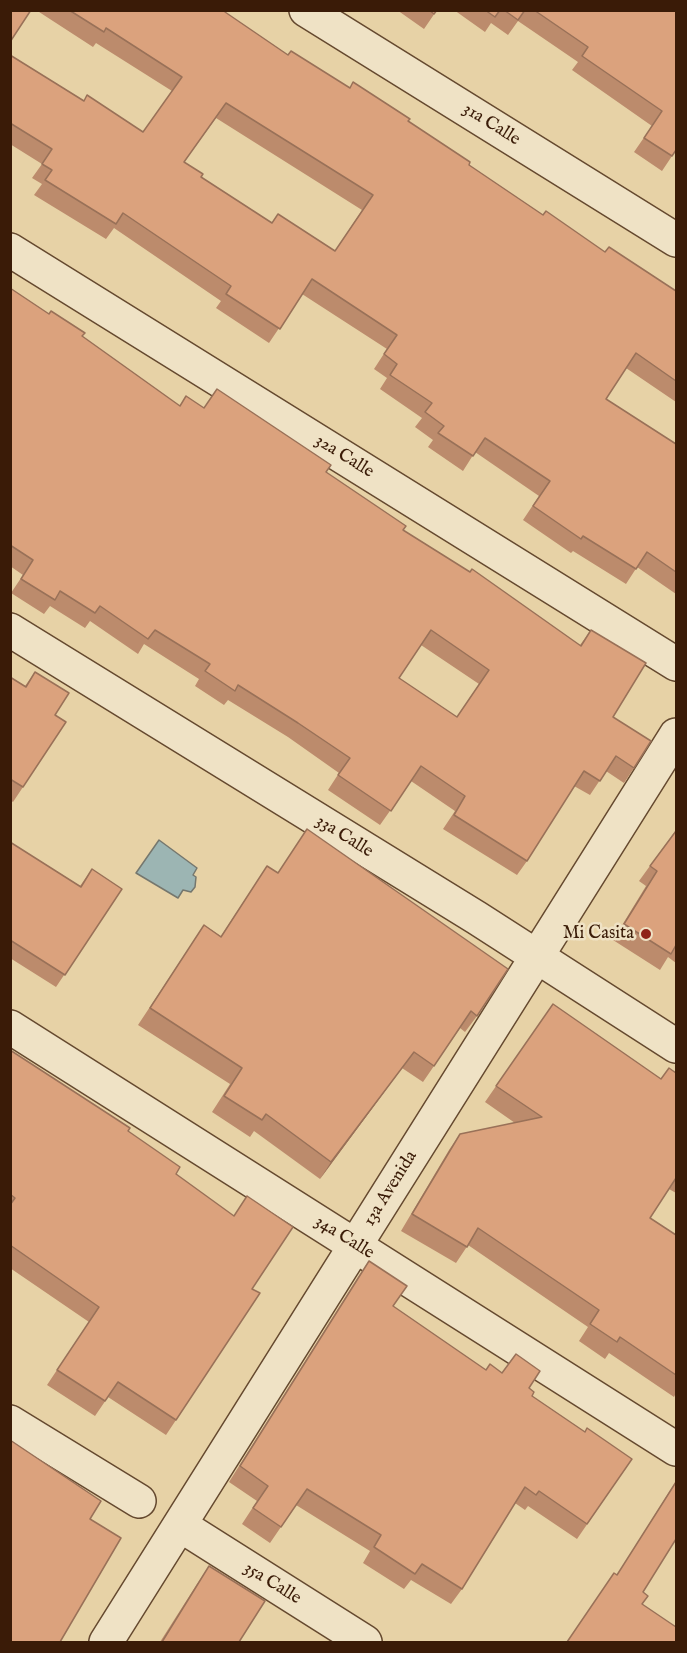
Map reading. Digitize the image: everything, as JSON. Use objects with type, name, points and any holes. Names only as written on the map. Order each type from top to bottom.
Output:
[{"type":"street","name":"31a Calle","points":[[306,10],[676,240]]},
{"type":"street","name":"32a Calle","points":[[10,250],[676,664]]},
{"type":"street","name":"33a Calle","points":[[10,630],[537,956],[676,1046]]},
{"type":"street","name":"13a Avenida","points":[[106,1642],[676,735]]},
{"type":"street","name":"34a Calle","points":[[10,1027],[676,1449]]},
{"type":"street","points":[[10,1422],[138,1501]]},
{"type":"street","name":"35a Calle","points":[[180,1525],[365,1642]]},
{"type":"water","points":[[159,840],[197,868],[193,875],[196,877],[195,887],[191,892],[183,890],[178,898],[136,873]]},
{"type":"building","points":[[10,10],[31,10],[10,42]]},
{"type":"building","points":[[69,10],[226,10],[225,12],[288,55],[291,51],[350,88],[353,82],[410,119],[408,121],[543,215],[546,211],[605,252],[609,247],[676,291],[676,381],[636,353],[606,399],[676,444],[676,572],[647,552],[636,569],[583,536],[581,539],[533,506],[550,481],[485,438],[473,456],[438,433],[444,426],[425,412],[432,403],[390,375],[397,364],[384,354],[397,335],[312,279],[280,329],[226,294],[231,286],[123,213],[116,224],[45,180],[52,170],[42,164],[52,149],[10,123],[10,55],[84,101],[87,95],[143,132],[182,77],[106,28],[104,32]],"holes":[[[226,103],[373,195],[335,251],[278,214],[272,223],[201,177],[203,174],[184,162]]]},
{"type":"building","points":[[485,10],[500,10],[495,17]]},
{"type":"building","points":[[504,10],[525,10],[518,20]]},
{"type":"building","points":[[534,10],[676,10],[676,150],[672,156],[644,138],[662,111],[582,56],[588,47]]},
{"type":"building","points":[[10,288],[49,314],[51,311],[85,333],[82,336],[180,406],[186,396],[204,408],[217,389],[331,465],[326,472],[406,526],[403,530],[470,572],[472,569],[581,646],[591,630],[646,663],[613,717],[651,741],[634,768],[616,756],[600,781],[584,771],[527,861],[454,815],[465,796],[421,766],[391,811],[338,775],[350,758],[238,685],[235,691],[205,671],[210,664],[155,630],[148,639],[100,606],[95,613],[60,591],[55,600],[21,579],[33,560],[10,545]],"holes":[[[431,630],[489,670],[457,717],[399,678]]]},
{"type":"building","points":[[35,672],[69,693],[55,715],[66,722],[23,787],[10,779],[10,677],[26,687]]},
{"type":"building","points":[[307,829],[508,969],[477,1016],[471,1011],[434,1066],[414,1052],[331,1162],[266,1114],[262,1120],[224,1096],[242,1068],[150,1008],[204,925],[221,937],[267,866],[278,873]]},
{"type":"building","points":[[676,831],[676,945],[671,954],[624,924],[657,871],[650,866]]},
{"type":"building","points":[[10,842],[81,887],[92,869],[122,889],[65,975],[10,940]]},
{"type":"building","points":[[553,1004],[661,1079],[669,1068],[676,1073],[676,1178],[650,1218],[676,1235],[676,1375],[620,1337],[617,1342],[590,1324],[599,1310],[478,1228],[467,1247],[412,1214],[460,1134],[542,1117],[496,1086]]},
{"type":"building","points":[[10,1050],[130,1128],[128,1131],[180,1167],[176,1174],[234,1216],[247,1196],[293,1227],[252,1289],[260,1293],[176,1420],[118,1382],[105,1401],[57,1370],[99,1307],[10,1245],[10,1205],[15,1198],[10,1194]]},
{"type":"building","points":[[369,1261],[407,1286],[393,1306],[486,1370],[490,1364],[502,1373],[516,1354],[540,1371],[529,1388],[534,1392],[532,1396],[585,1432],[587,1428],[632,1459],[587,1524],[539,1491],[536,1495],[525,1487],[462,1589],[422,1564],[415,1574],[374,1547],[381,1535],[307,1489],[281,1527],[253,1508],[268,1486],[240,1466]]},
{"type":"building","points":[[10,1440],[101,1501],[90,1519],[121,1538],[60,1642],[10,1642]]},
{"type":"building","points":[[676,1482],[676,1539],[643,1592],[648,1596],[642,1604],[676,1627],[676,1642],[567,1642],[614,1573],[617,1575]]},
{"type":"building","points":[[209,1566],[265,1601],[239,1642],[162,1642]]},
{"type":"place","name":"Mi Casita","points":[[646,934]]}]
